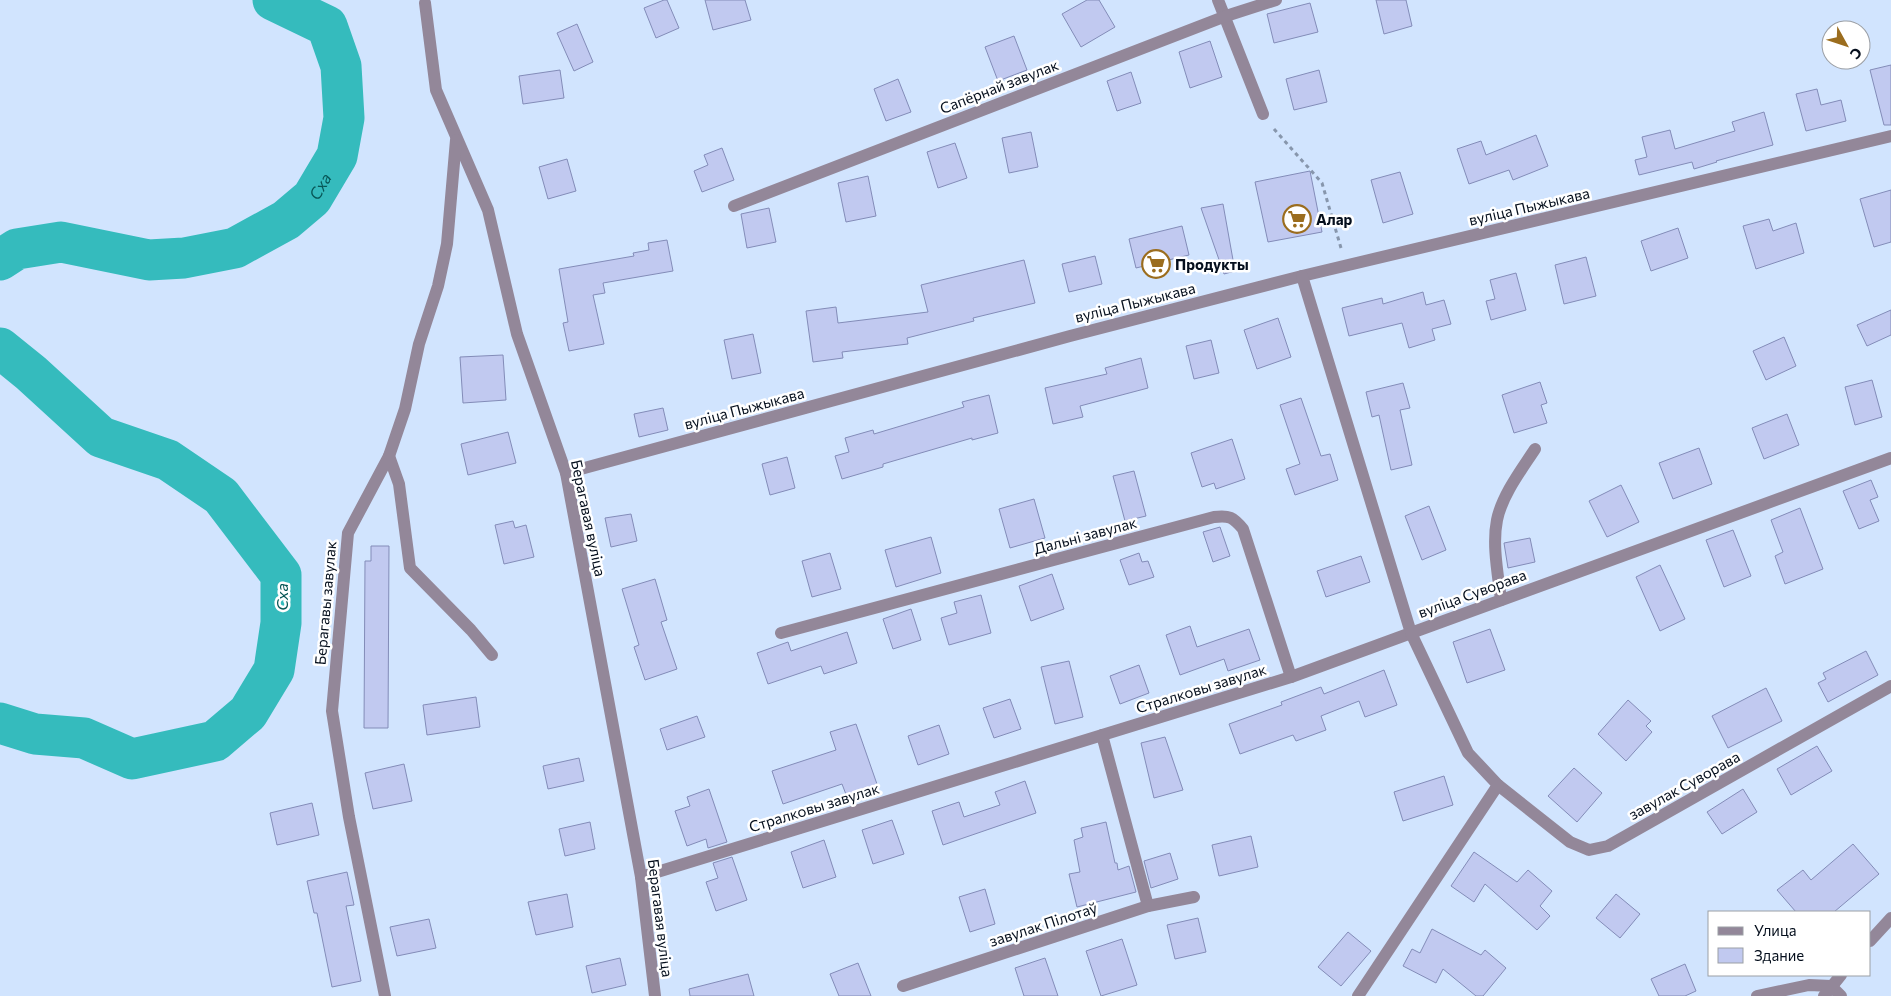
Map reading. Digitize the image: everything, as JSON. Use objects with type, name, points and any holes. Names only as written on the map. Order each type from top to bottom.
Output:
[{"type":"street","points":[[1218,0],[1226,16],[1263,114]]},
{"type":"street","name":"Сапёрнай завулак","points":[[734,206],[1226,16],[1276,0]]},
{"type":"street","name":"Берагавая вуліца","points":[[427,1],[436,90],[488,210],[517,334],[566,473],[641,877],[655,996]]},
{"type":"street","name":"вуліца Пыжыкава","points":[[566,473],[1070,336],[1302,276],[1891,136]]},
{"type":"street","name":"Берагавы завулак","points":[[385,996],[349,817],[332,711],[348,533],[389,456],[405,410],[419,344],[438,286],[447,244],[456,138]]},
{"type":"street","points":[[1302,276],[1411,633]]},
{"type":"street","points":[[1501,600],[1496,552],[1497,519],[1509,491],[1535,448]]},
{"type":"street","points":[[389,456],[399,484],[410,568],[492,654]]},
{"type":"street","name":"вуліца Суворава","points":[[1498,785],[1468,753],[1411,633],[1891,458]]},
{"type":"street","name":"Дальні завулак","points":[[781,633],[1214,517],[1226,516],[1236,521],[1243,529],[1291,677]]},
{"type":"street","name":"Стралковы завулак","points":[[641,877],[1291,677],[1411,633]]},
{"type":"street","name":"завулак Суворава","points":[[1498,785],[1570,842],[1588,850],[1608,846],[1891,686]]},
{"type":"street","points":[[1102,735],[1148,906]]},
{"type":"street","points":[[1358,996],[1498,785]]},
{"type":"street","name":"завулак Пілотаў","points":[[903,986],[1148,906],[1194,897]]},
{"type":"street","points":[[1871,940],[1891,918]]},
{"type":"street","points":[[1828,991],[1840,976]]},
{"type":"street","points":[[1757,996],[1809,985],[1841,996]]},
{"type":"path","points":[[1263,114],[1277,133],[1309,166],[1322,183],[1336,227],[1345,266]]},
{"type":"building","points":[[667,0],[679,28],[656,38],[644,8]]},
{"type":"building","points":[[705,0],[745,0],[751,20],[713,30]]},
{"type":"building","points":[[1087,0],[1099,0],[1115,27],[1081,47],[1062,14]]},
{"type":"building","points":[[1376,0],[1406,0],[1412,26],[1384,34]]},
{"type":"building","points":[[1310,3],[1318,32],[1274,43],[1267,14]]},
{"type":"building","points":[[577,24],[593,62],[574,71],[557,33]]},
{"type":"building","points":[[1014,36],[1027,70],[998,81],[985,47]]},
{"type":"building","points":[[1210,41],[1222,77],[1190,88],[1179,52]]},
{"type":"building","points":[[1891,65],[1891,125],[1884,125],[1871,70]]},
{"type":"building","points":[[560,70],[564,98],[523,104],[519,76]]},
{"type":"building","points":[[1319,70],[1327,102],[1294,110],[1286,79]]},
{"type":"building","points":[[1131,72],[1141,103],[1117,111],[1107,81]]},
{"type":"building","points":[[898,79],[911,112],[886,121],[874,89]]},
{"type":"building","points":[[1817,89],[1821,105],[1841,100],[1846,121],[1806,131],[1796,94]]},
{"type":"building","points":[[1764,112],[1773,145],[1694,169],[1692,162],[1639,175],[1635,160],[1647,157],[1642,137],[1670,130],[1675,149],[1735,131],[1732,122]]},
{"type":"building","points":[[1031,132],[1038,167],[1009,173],[1002,138]]},
{"type":"building","points":[[1536,135],[1548,166],[1513,180],[1509,170],[1469,184],[1457,149],[1481,141],[1486,155]]},
{"type":"building","points":[[955,143],[967,178],[938,188],[927,152]]},
{"type":"building","points":[[722,148],[734,180],[702,192],[694,171],[708,165],[704,155]]},
{"type":"building","points":[[567,159],[576,191],[548,199],[539,167]]},
{"type":"building","points":[[1310,171],[1322,232],[1268,242],[1255,182]]},
{"type":"building","points":[[1400,172],[1413,214],[1383,223],[1371,180]]},
{"type":"building","points":[[868,176],[876,216],[846,222],[838,183]]},
{"type":"building","points":[[1891,190],[1891,242],[1874,247],[1860,199]]},
{"type":"building","points":[[1223,204],[1235,271],[1224,274],[1201,208]]},
{"type":"building","points":[[769,208],[776,242],[747,248],[741,214]]},
{"type":"building","points":[[1769,219],[1773,231],[1796,223],[1804,253],[1756,269],[1743,226]]},
{"type":"building","points":[[1182,226],[1189,255],[1136,268],[1129,239]]},
{"type":"building","points":[[1678,228],[1688,258],[1651,271],[1641,241]]},
{"type":"building","points":[[667,240],[673,271],[603,283],[605,293],[593,295],[604,344],[569,351],[563,323],[568,322],[559,269],[634,256],[633,253],[649,250],[648,243]]},
{"type":"building","points":[[1095,256],[1102,284],[1069,292],[1062,264]]},
{"type":"building","points":[[1586,257],[1596,296],[1564,304],[1555,265]]},
{"type":"building","points":[[1024,260],[1035,303],[973,318],[974,321],[907,338],[908,344],[842,352],[843,358],[813,362],[806,311],[836,307],[838,323],[928,312],[921,285]]},
{"type":"building","points":[[1516,273],[1526,310],[1491,320],[1486,301],[1495,299],[1490,280]]},
{"type":"building","points":[[1423,292],[1426,305],[1444,300],[1451,324],[1432,329],[1435,340],[1409,348],[1402,323],[1349,336],[1342,308],[1382,298],[1383,304]]},
{"type":"building","points":[[1891,310],[1891,335],[1867,346],[1857,325]]},
{"type":"building","points":[[1278,318],[1291,357],[1257,369],[1244,330]]},
{"type":"building","points":[[753,334],[761,373],[732,379],[724,340]]},
{"type":"building","points":[[1784,337],[1796,366],[1766,380],[1753,351]]},
{"type":"building","points":[[1211,340],[1219,373],[1194,379],[1186,346]]},
{"type":"building","points":[[503,355],[506,400],[463,403],[460,357]]},
{"type":"building","points":[[1141,358],[1148,388],[1080,406],[1083,417],[1053,424],[1045,388],[1107,374],[1105,368]]},
{"type":"building","points":[[1872,380],[1882,417],[1855,425],[1845,387]]},
{"type":"building","points":[[1540,382],[1547,403],[1541,405],[1547,423],[1514,433],[1502,395]]},
{"type":"building","points":[[1403,383],[1410,408],[1400,410],[1412,465],[1391,470],[1379,415],[1372,417],[1366,392]]},
{"type":"building","points":[[989,395],[998,433],[972,440],[972,438],[883,464],[883,467],[842,479],[835,456],[849,452],[845,438],[873,430],[874,434],[964,407],[962,402]]},
{"type":"building","points":[[1301,398],[1321,456],[1330,454],[1338,480],[1295,495],[1286,469],[1300,464],[1280,405]]},
{"type":"building","points":[[663,408],[668,430],[639,437],[634,414]]},
{"type":"building","points":[[1787,414],[1799,445],[1764,459],[1752,428]]},
{"type":"building","points":[[508,432],[516,463],[468,475],[461,444]]},
{"type":"building","points":[[1232,439],[1245,479],[1216,489],[1214,483],[1202,487],[1191,453]]},
{"type":"building","points":[[1699,448],[1712,484],[1673,499],[1659,463]]},
{"type":"building","points":[[787,457],[795,488],[770,495],[762,464]]},
{"type":"building","points":[[1134,471],[1146,516],[1125,521],[1113,476]]},
{"type":"building","points":[[1871,480],[1878,497],[1870,500],[1879,521],[1859,529],[1843,491]]},
{"type":"building","points":[[1621,485],[1639,522],[1607,537],[1589,501]]},
{"type":"building","points":[[1034,499],[1045,538],[1010,548],[999,509]]},
{"type":"building","points":[[1429,506],[1446,550],[1422,560],[1405,516]]},
{"type":"building","points":[[1800,508],[1823,569],[1785,584],[1775,556],[1783,552],[1771,520]]},
{"type":"building","points":[[631,514],[637,541],[611,547],[605,518]]},
{"type":"building","points":[[513,521],[515,528],[526,525],[534,557],[504,564],[495,525]]},
{"type":"building","points":[[1220,527],[1230,556],[1213,562],[1203,532]]},
{"type":"building","points":[[1733,530],[1751,576],[1724,587],[1706,540]]},
{"type":"building","points":[[931,537],[941,573],[896,587],[885,550]]},
{"type":"building","points":[[1530,538],[1535,562],[1508,568],[1504,543]]},
{"type":"building","points":[[371,546],[389,546],[388,728],[364,728],[365,561],[371,561]]},
{"type":"building","points":[[830,553],[841,589],[812,597],[802,561]]},
{"type":"building","points":[[1139,553],[1142,562],[1148,561],[1154,577],[1129,585],[1120,560]]},
{"type":"building","points":[[1361,556],[1370,582],[1326,597],[1317,571]]},
{"type":"building","points":[[1660,565],[1685,619],[1660,631],[1636,577]]},
{"type":"building","points":[[1052,574],[1064,609],[1031,621],[1019,586]]},
{"type":"building","points":[[655,579],[667,620],[661,622],[677,669],[645,680],[634,647],[639,645],[622,589]]},
{"type":"building","points":[[981,595],[991,633],[949,645],[941,618],[957,613],[954,602]]},
{"type":"building","points":[[911,609],[921,640],[893,649],[883,619]]},
{"type":"building","points":[[1190,626],[1197,647],[1249,629],[1260,660],[1228,671],[1224,659],[1180,675],[1166,635]]},
{"type":"building","points":[[1490,629],[1505,670],[1467,683],[1453,642]]},
{"type":"building","points":[[847,632],[857,663],[824,674],[821,666],[768,684],[757,653],[788,642],[791,651]]},
{"type":"building","points":[[1866,651],[1878,675],[1828,702],[1818,683],[1826,679],[1823,673]]},
{"type":"building","points":[[1069,661],[1083,717],[1055,724],[1041,667]]},
{"type":"building","points":[[1139,665],[1149,693],[1120,704],[1110,676]]},
{"type":"building","points":[[1384,670],[1397,705],[1365,717],[1359,701],[1321,716],[1326,730],[1296,741],[1293,735],[1240,754],[1229,724],[1282,705],[1281,702],[1321,687],[1324,694]]},
{"type":"building","points":[[1766,688],[1782,721],[1728,748],[1712,716]]},
{"type":"building","points":[[476,697],[480,727],[427,735],[423,705]]},
{"type":"building","points":[[1010,699],[1021,729],[994,738],[983,708]]},
{"type":"building","points":[[1628,700],[1651,721],[1646,726],[1652,732],[1626,761],[1598,734]]},
{"type":"building","points":[[697,716],[705,737],[667,750],[660,729]]},
{"type":"building","points":[[856,724],[878,787],[847,797],[842,784],[783,804],[772,771],[836,750],[830,732]]},
{"type":"building","points":[[939,725],[949,754],[918,765],[908,736]]},
{"type":"building","points":[[1165,737],[1183,790],[1154,798],[1141,743]]},
{"type":"building","points":[[1817,746],[1832,771],[1791,795],[1777,769]]},
{"type":"building","points":[[579,758],[584,781],[548,789],[543,766]]},
{"type":"building","points":[[404,764],[412,801],[373,809],[365,773]]},
{"type":"building","points":[[1574,768],[1602,793],[1577,822],[1548,796]]},
{"type":"building","points":[[1444,776],[1453,805],[1403,821],[1394,792]]},
{"type":"building","points":[[1025,781],[1036,813],[943,845],[932,811],[959,802],[964,817],[1000,805],[995,792]]},
{"type":"building","points":[[709,789],[727,842],[708,848],[706,839],[687,846],[675,811],[690,806],[687,797]]},
{"type":"building","points":[[1743,789],[1757,812],[1722,834],[1707,812]]},
{"type":"building","points":[[312,803],[319,835],[277,845],[270,813]]},
{"type":"building","points":[[892,820],[904,854],[873,864],[862,830]]},
{"type":"building","points":[[590,822],[595,849],[565,856],[559,829]]},
{"type":"building","points":[[1106,822],[1118,870],[1129,866],[1136,892],[1077,907],[1069,874],[1080,872],[1074,840],[1083,837],[1081,828]]},
{"type":"building","points":[[1251,836],[1258,867],[1219,876],[1212,845]]},
{"type":"building","points":[[824,840],[836,877],[803,888],[791,852]]},
{"type":"building","points":[[1853,844],[1879,874],[1835,911],[1795,911],[1777,890],[1803,870],[1811,880]]},
{"type":"building","points":[[1474,852],[1517,882],[1528,870],[1552,891],[1540,906],[1550,916],[1537,930],[1485,884],[1474,902],[1451,886]]},
{"type":"building","points":[[1170,853],[1178,879],[1151,888],[1144,861]]},
{"type":"building","points":[[732,857],[747,900],[716,911],[706,882],[718,878],[713,863]]},
{"type":"building","points":[[347,872],[354,905],[346,906],[361,981],[332,987],[317,913],[314,913],[307,881]]},
{"type":"building","points":[[985,889],[995,924],[970,932],[959,897]]},
{"type":"building","points":[[567,894],[573,927],[536,935],[528,902]]},
{"type":"building","points":[[1616,894],[1640,914],[1620,938],[1596,918]]},
{"type":"building","points":[[1198,918],[1206,952],[1175,959],[1167,925]]},
{"type":"building","points":[[429,919],[436,948],[397,956],[390,927]]},
{"type":"building","points":[[1432,929],[1481,955],[1485,950],[1506,968],[1483,996],[1476,996],[1443,969],[1436,983],[1403,966],[1412,949],[1420,953]]},
{"type":"building","points":[[1348,932],[1371,951],[1341,986],[1318,967]]},
{"type":"building","points":[[1122,939],[1137,985],[1101,996],[1086,951]]},
{"type":"building","points":[[620,958],[626,985],[592,993],[586,966]]},
{"type":"building","points":[[1045,958],[1058,996],[1024,996],[1015,968]]},
{"type":"building","points":[[858,963],[871,996],[839,996],[830,974]]},
{"type":"building","points":[[1685,964],[1696,991],[1685,996],[1659,996],[1651,979]]},
{"type":"building","points":[[748,974],[754,996],[690,996],[689,989]]},
{"type":"waterway","name":"Сха","points":[[0,260],[17,249],[61,242],[149,260],[184,258],[235,248],[286,220],[312,198],[337,156],[344,118],[341,66],[327,26],[273,0]]},
{"type":"waterway","name":"Сха","points":[[0,348],[31,373],[101,437],[168,460],[221,496],[281,575],[281,623],[274,670],[248,713],[215,741],[132,759],[84,738],[35,734],[0,723]]},
{"type":"place","name":"Алар","points":[[1297,219]]},
{"type":"place","name":"Продукты","points":[[1156,264]]}]
